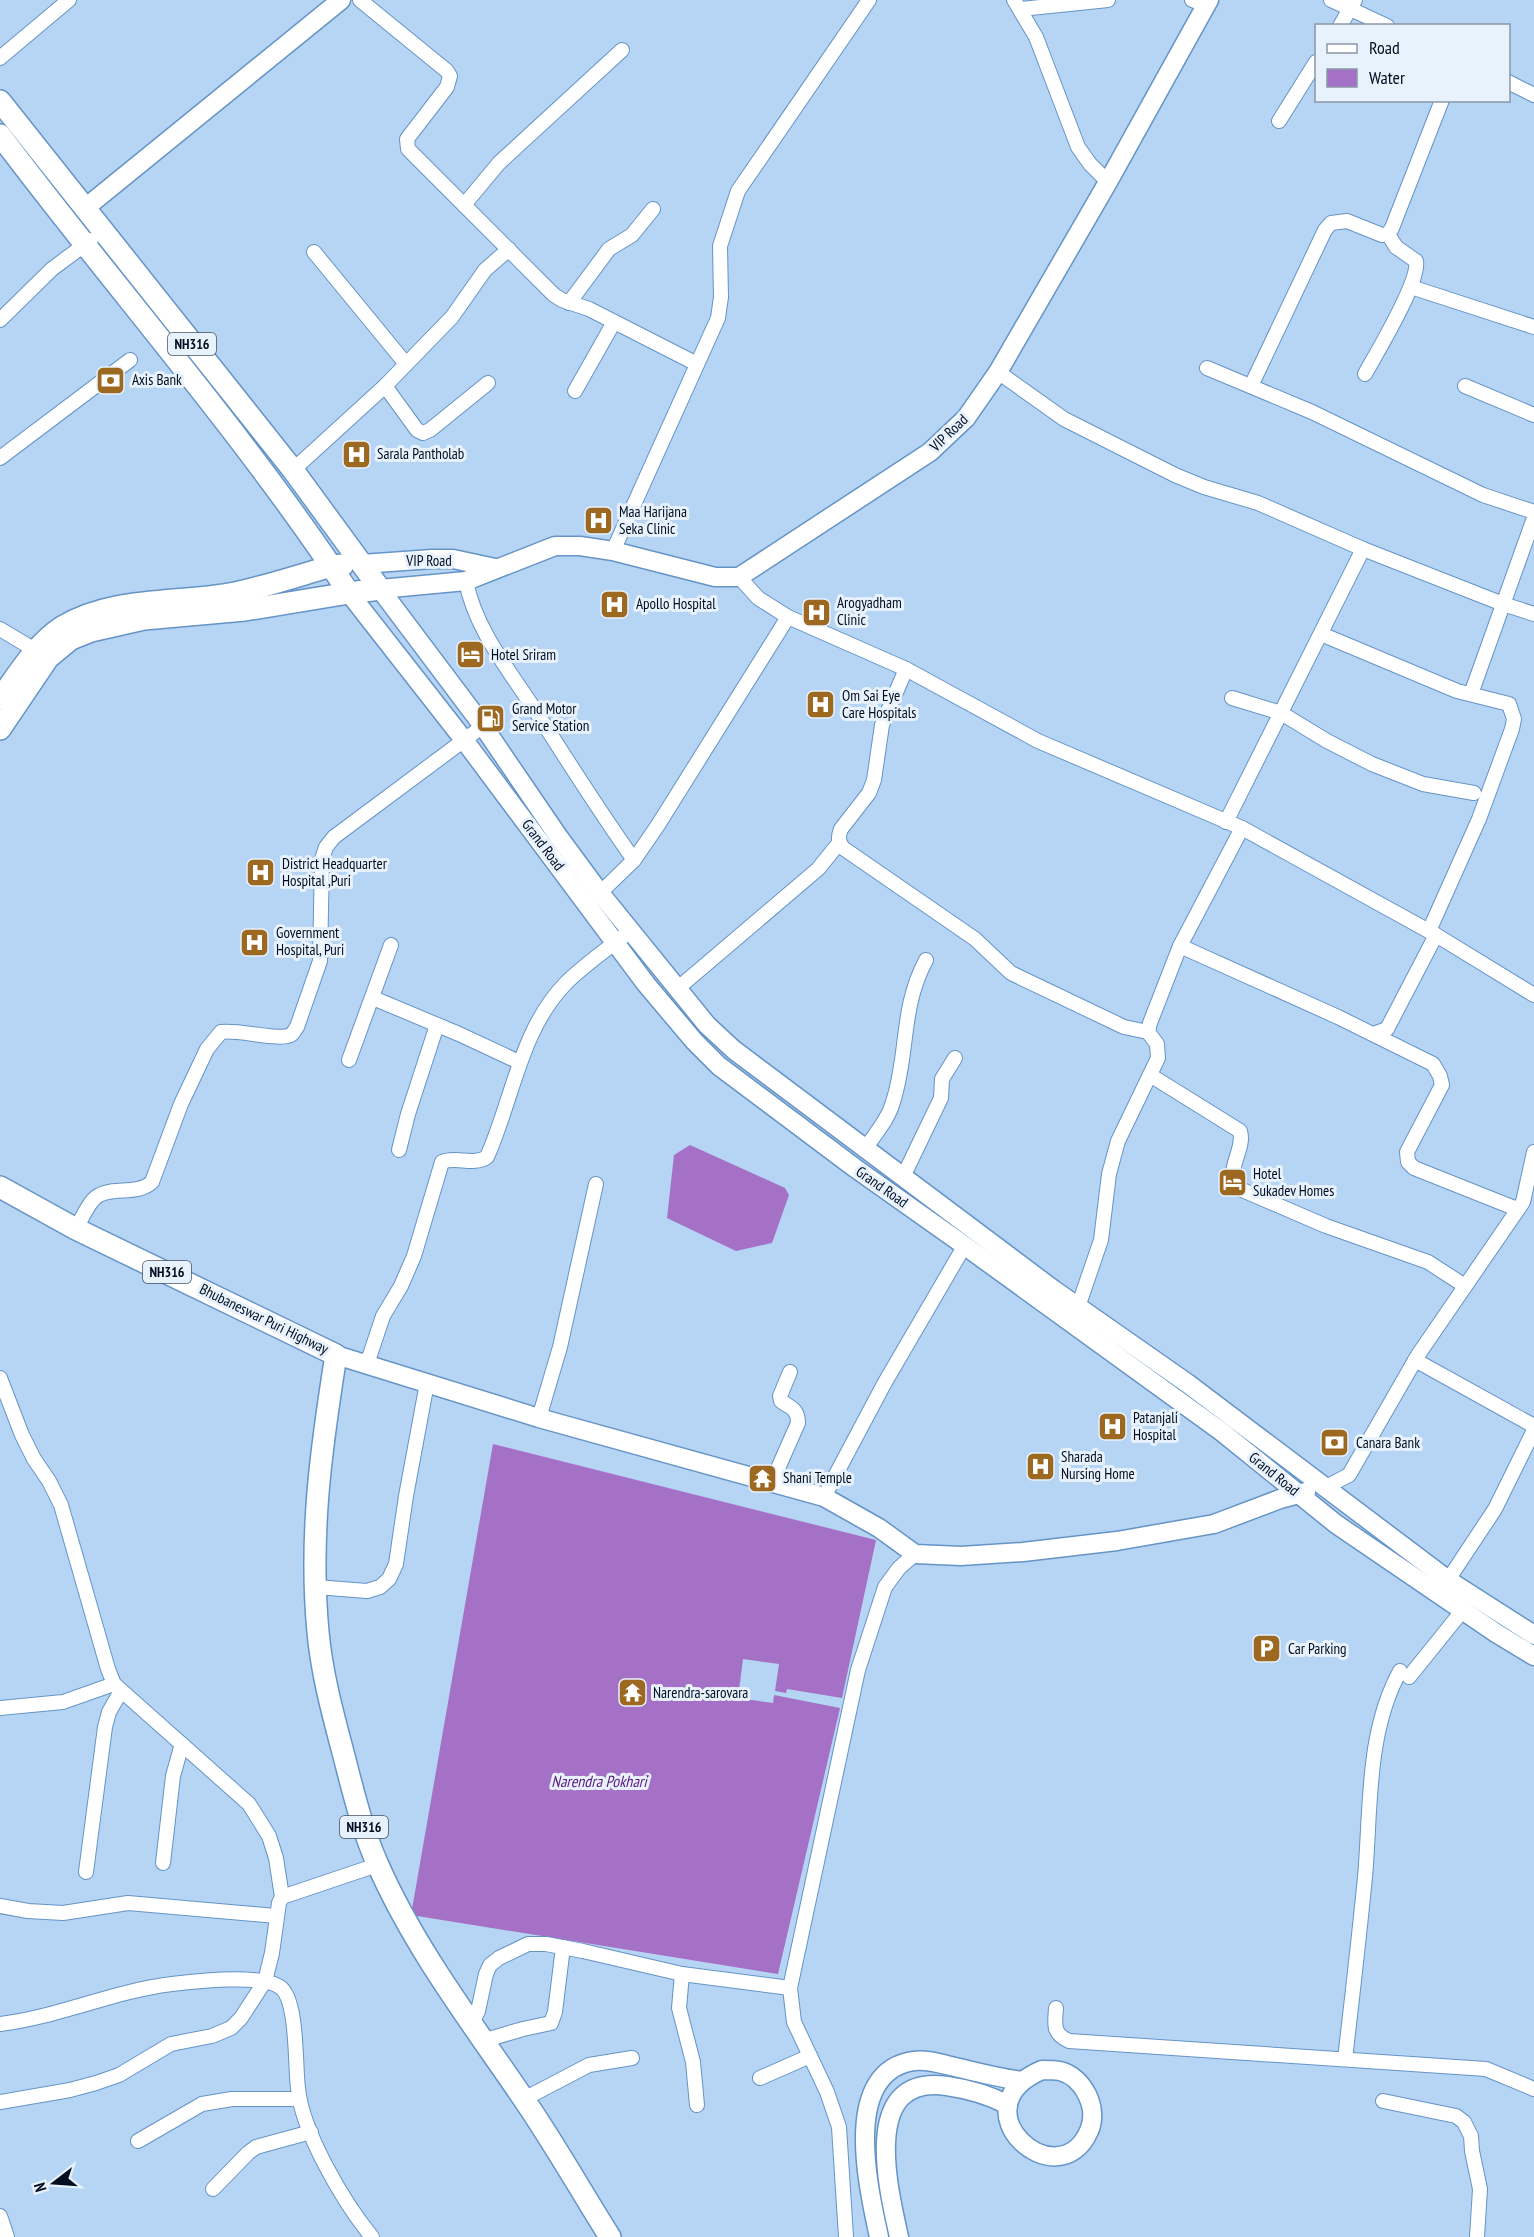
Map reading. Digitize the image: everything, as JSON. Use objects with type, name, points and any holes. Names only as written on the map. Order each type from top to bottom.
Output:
[{"type":"highway","name":"NH316","points":[[0,101],[293,470],[380,590]]},
{"type":"highway","name":"NH316","points":[[0,135],[242,444],[349,592]]},
{"type":"highway","points":[[0,699],[35,650],[61,628],[86,615],[134,604],[234,593],[332,566],[362,564]]},
{"type":"highway","points":[[0,729],[48,658],[71,639],[91,631],[144,619],[245,610],[349,592],[380,590]]},
{"type":"highway","name":"Bhubaneswar Puri Highway","points":[[0,1187],[76,1229],[336,1354]]},
{"type":"highway","name":"NH316","points":[[336,1354],[319,1465],[315,1515],[318,1633],[330,1702],[360,1817],[377,1865],[410,1926],[477,2033],[524,2099],[610,2237]]},
{"type":"main road","points":[[84,209],[340,0]]},
{"type":"main road","name":"VIP Road","points":[[380,590],[466,581],[555,546],[580,546],[613,551],[715,578],[739,577],[930,452],[966,418],[998,372],[1108,182],[1202,2]]},
{"type":"main road","name":"VIP Road","points":[[362,564],[432,558],[453,559],[495,568]]},
{"type":"main road","name":"Grand Road","points":[[380,590],[483,726],[600,893],[707,1025],[734,1050],[1078,1307],[1187,1383],[1448,1580],[1534,1635]]},
{"type":"main road","name":"Grand Road","points":[[349,592],[465,740],[653,992],[719,1066],[855,1168],[1222,1432],[1336,1524],[1534,1656]]},
{"type":"main road","points":[[336,1354],[539,1418],[824,1497],[879,1528],[915,1554],[961,1556],[1023,1552],[1117,1541],[1214,1524],[1298,1494],[1324,1488]]},
{"type":"main road","points":[[879,2237],[868,2183],[866,2117],[871,2095],[884,2076],[899,2066],[915,2061],[933,2062],[1022,2082]]},
{"type":"main road","points":[[1042,2070],[1061,2071],[1074,2078],[1081,2086],[1090,2099],[1092,2112],[1090,2131],[1076,2149],[1058,2157],[1043,2156],[1022,2144],[1010,2126],[1008,2105],[1015,2088],[1022,2082],[1027,2076],[1042,2070]]},
{"type":"main road","points":[[899,2237],[887,2163],[886,2128],[893,2107],[900,2096],[919,2086],[933,2084],[962,2088],[995,2098],[1008,2105]]},
{"type":"street","points":[[0,58],[69,0]]},
{"type":"street","points":[[360,0],[447,71],[450,76],[447,87],[410,134],[408,149],[554,295],[569,303],[590,309],[698,364]]},
{"type":"street","points":[[613,551],[718,318],[721,297],[720,246],[738,191],[869,0]]},
{"type":"street","points":[[1108,0],[1018,5],[1036,37],[1078,147],[1090,164],[1108,182]]},
{"type":"street","points":[[1331,0],[1353,4],[1384,24]]},
{"type":"street","points":[[1341,24],[1353,4]]},
{"type":"street","points":[[464,205],[499,163],[622,50]]},
{"type":"street","points":[[1279,121],[1315,65]]},
{"type":"street","points":[[1510,83],[1534,95]]},
{"type":"street","points":[[1388,234],[1441,102]]},
{"type":"street","points":[[569,303],[609,249],[632,235],[653,209]]},
{"type":"street","points":[[1251,386],[1325,230],[1331,223],[1347,221],[1373,233],[1388,234]]},
{"type":"street","points":[[0,320],[52,269],[102,231]]},
{"type":"street","points":[[1365,374],[1411,287],[1416,271],[1416,261],[1396,247],[1388,234]]},
{"type":"street","points":[[293,470],[385,387],[452,318],[485,270],[509,249]]},
{"type":"street","points":[[314,252],[406,364]]},
{"type":"street","points":[[1411,287],[1534,327]]},
{"type":"street","points":[[575,391],[614,322]]},
{"type":"street","points":[[0,458],[130,360]]},
{"type":"street","points":[[1207,368],[1312,412],[1483,495],[1534,512]]},
{"type":"street","points":[[998,372],[1064,419],[1175,475],[1204,487],[1258,502],[1364,549],[1534,614]]},
{"type":"street","points":[[385,387],[417,430],[423,433],[430,430],[488,383]]},
{"type":"street","points":[[1465,386],[1534,415]]},
{"type":"street","points":[[1470,694],[1534,518]]},
{"type":"street","points":[[1226,822],[1364,549]]},
{"type":"street","points":[[739,577],[758,598],[788,617],[906,669],[1038,741],[1242,828],[1433,933],[1534,994]]},
{"type":"street","points":[[466,581],[479,619],[496,651],[634,860]]},
{"type":"street","points":[[600,893],[634,860],[679,794],[788,617]]},
{"type":"street","points":[[0,628],[35,650]]},
{"type":"street","points":[[1321,634],[1457,691],[1509,704],[1514,719],[1479,819],[1433,933],[1388,1029],[1373,1034]]},
{"type":"street","points":[[906,669],[882,725],[874,780],[869,793],[841,830],[839,843],[975,939],[1011,973],[1124,1027],[1148,1032],[1159,1050],[1158,1058],[1118,1141],[1109,1174],[1101,1240],[1078,1307]]},
{"type":"street","points":[[1232,698],[1281,713],[1327,741],[1372,764],[1423,784],[1474,793]]},
{"type":"street","points":[[76,1229],[88,1207],[100,1195],[147,1187],[152,1182],[180,1104],[207,1049],[221,1032],[244,1032],[285,1038],[291,1035],[297,1026],[320,961],[321,872],[327,848],[334,837],[483,726]]},
{"type":"street","points":[[1148,1032],[1180,946],[1242,828]]},
{"type":"street","points":[[677,989],[818,869],[839,843]]},
{"type":"street","points":[[367,1364],[383,1316],[401,1286],[414,1256],[442,1162],[478,1161],[487,1156],[519,1062],[550,1004],[566,983],[630,931]]},
{"type":"street","points":[[349,1060],[391,945]]},
{"type":"street","points":[[1180,946],[1373,1034],[1433,1064],[1442,1085],[1407,1152],[1408,1162],[1414,1168],[1525,1206]]},
{"type":"street","points":[[864,1149],[884,1122],[893,1103],[911,996],[917,976],[926,960]]},
{"type":"street","points":[[373,998],[519,1062]]},
{"type":"street","points":[[399,1150],[408,1114],[437,1025]]},
{"type":"street","points":[[903,1178],[940,1098],[942,1078],[955,1058]]},
{"type":"street","points":[[1150,1075],[1240,1131],[1241,1144],[1232,1177],[1240,1189],[1326,1226],[1428,1262],[1465,1286]]},
{"type":"street","points":[[1324,1488],[1349,1475],[1415,1360],[1465,1286],[1525,1206],[1534,1152]]},
{"type":"street","points":[[539,1418],[560,1347],[596,1185]]},
{"type":"street","points":[[824,1497],[884,1384],[965,1245]]},
{"type":"street","points":[[1415,1360],[1534,1428],[1495,1509],[1448,1580]]},
{"type":"street","points":[[772,1482],[798,1423],[798,1415],[794,1408],[782,1401],[780,1396],[790,1372]]},
{"type":"street","points":[[0,1378],[22,1435],[61,1505],[118,1687],[249,1804],[269,1836],[286,1896]]},
{"type":"street","points":[[316,1587],[367,1591],[380,1587],[389,1579],[396,1564],[427,1383]]},
{"type":"street","points":[[846,2237],[839,2127],[827,2092],[794,2022],[790,1988],[858,1670],[885,1587],[899,1568],[915,1554]]},
{"type":"street","points":[[1345,2059],[1380,1718],[1388,1695],[1463,1610]]},
{"type":"street","points":[[0,1708],[63,1702],[118,1687]]},
{"type":"street","points":[[86,1872],[105,1727],[118,1687]]},
{"type":"street","points":[[164,1863],[173,1776],[182,1744]]},
{"type":"street","points":[[0,2102],[70,2090],[96,2083],[129,2069],[171,2044],[221,2033],[231,2028],[241,2018],[265,1981],[272,1953],[279,1903],[286,1896],[377,1865]]},
{"type":"street","points":[[0,1906],[28,1911],[63,1913],[128,1903],[276,1917]]},
{"type":"street","points":[[563,1947],[555,2012],[551,2023],[515,2031],[477,2033],[478,2010],[490,1965],[528,1944],[563,1947],[682,1974],[790,1988]]},
{"type":"street","points":[[682,1974],[679,2008],[693,2062],[697,2105]]},
{"type":"street","points":[[0,2024],[47,2017],[119,1993],[148,1987],[204,1981],[265,1981],[281,1988],[287,1996],[292,2013],[299,2100],[311,2132],[349,2207],[372,2237]]},
{"type":"street","points":[[1056,2008],[1056,2030],[1059,2037],[1069,2041],[1486,2069],[1534,2089]]},
{"type":"street","points":[[760,2078],[810,2056]]},
{"type":"street","points":[[524,2099],[588,2065],[632,2058]]},
{"type":"street","points":[[138,2141],[202,2104],[232,2099],[299,2100]]},
{"type":"street","points":[[1383,2101],[1456,2116],[1464,2122],[1471,2136],[1480,2189],[1477,2237]]},
{"type":"street","points":[[213,2188],[256,2147],[311,2132]]},
{"type":"street","points":[[0,2216],[7,2237]]},
{"type":"water","points":[[690,1145],[785,1188],[789,1195],[772,1243],[736,1251],[667,1218],[674,1155]]},
{"type":"water","name":"Narendra Pokhari","points":[[493,1444],[876,1540],[842,1698],[787,1689],[786,1693],[775,1691],[779,1664],[743,1659],[738,1698],[773,1703],[774,1695],[840,1708],[778,1974],[411,1915]]},
{"type":"place","name":"Axis Bank","points":[[111,380]]},
{"type":"place","name":"Sarala Pantholab","points":[[356,454]]},
{"type":"place","name":"Maa Harijana Seka Clinic","points":[[598,521]]},
{"type":"place","name":"Apollo Hospital","points":[[615,604]]},
{"type":"place","name":"Arogyadham Clinic","points":[[816,612]]},
{"type":"place","name":"Hotel Sriram","points":[[470,655]]},
{"type":"place","name":"Om Sai Eye Care Hospitals","points":[[821,705]]},
{"type":"place","name":"Grand Motor Service Station","points":[[491,718]]},
{"type":"place","name":"District Headquarter Hospital ,Puri","points":[[261,873]]},
{"type":"place","name":"Government Hospital, Puri","points":[[255,942]]},
{"type":"place","name":"Hotel Sukadev Homes","points":[[1232,1183]]},
{"type":"place","name":"Patanjali Hospital","points":[[1112,1427]]},
{"type":"place","name":"Canara Bank","points":[[1335,1443]]},
{"type":"place","name":"Sharada Nursing Home","points":[[1040,1466]]},
{"type":"place","name":"Shani Temple","points":[[762,1478]]},
{"type":"place","name":"Car Parking","points":[[1267,1649]]},
{"type":"place","name":"Narendra-sarovara","points":[[632,1693]]}]
